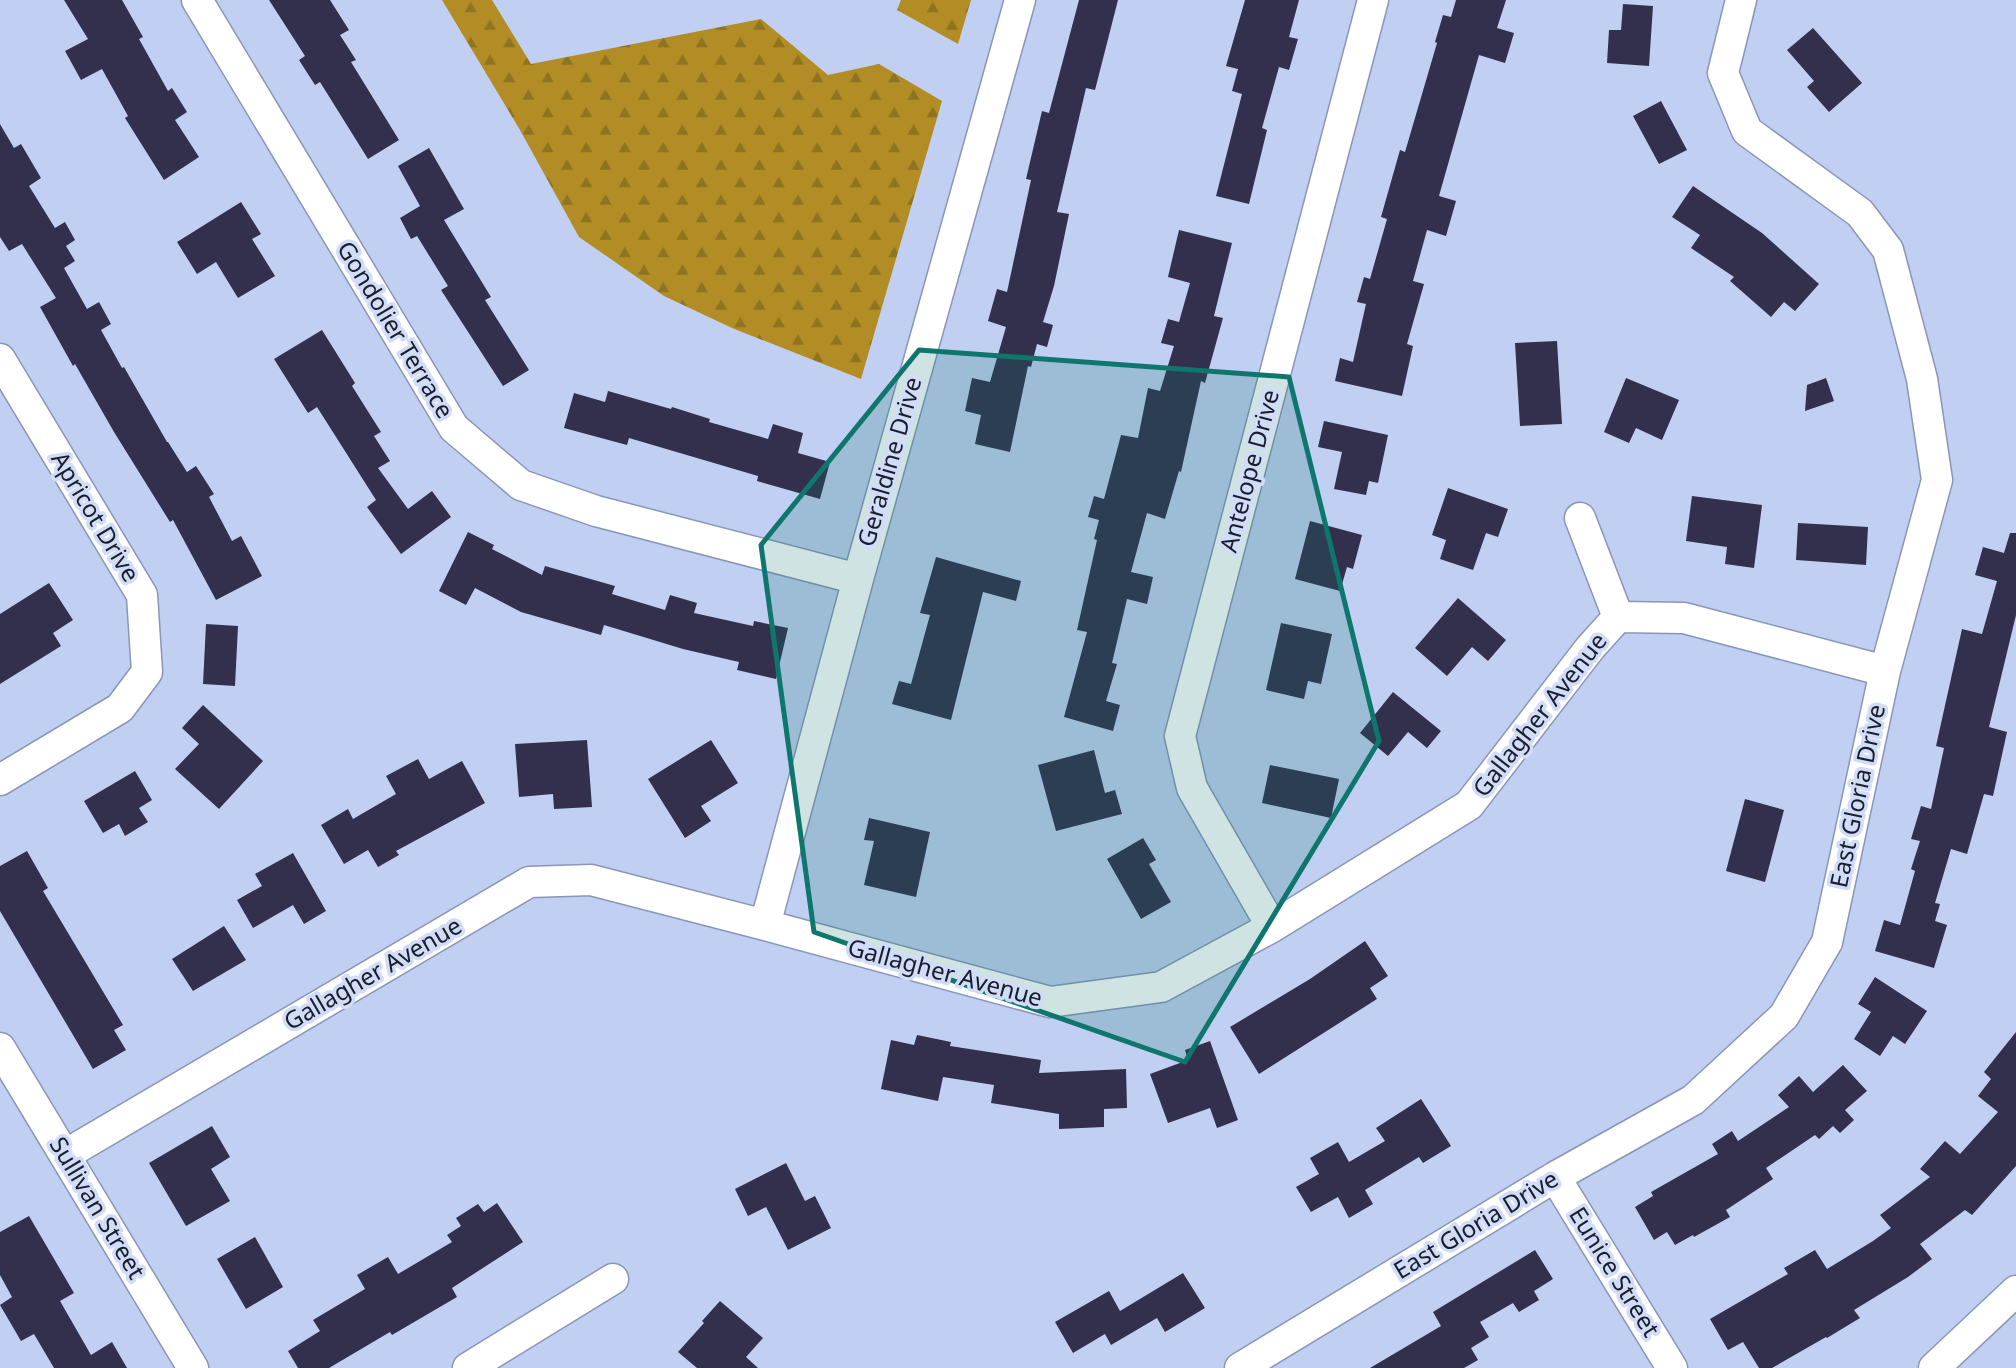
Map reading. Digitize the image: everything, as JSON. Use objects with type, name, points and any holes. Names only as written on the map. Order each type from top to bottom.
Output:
[{"type":"street","name":"Gondolier Terrace","points":[[197,0],[454,428],[521,485],[596,511],[858,579]]},
{"type":"street","name":"Geraldine Drive","points":[[765,925],[858,579],[1020,0]]},
{"type":"street","name":"Antelope Drive","points":[[1272,927],[1192,788],[1180,736],[1373,0]]},
{"type":"street","name":"East Gloria Drive","points":[[1240,1368],[1555,1177],[1693,1100],[1784,1016],[1826,942],[1885,671],[1937,480],[1922,379],[1888,250],[1860,213],[1747,131],[1723,73],[1741,0]]},
{"type":"street","name":"Apricot Drive","points":[[0,359],[142,595],[147,673],[120,708],[0,780]]},
{"type":"street","points":[[1580,518],[1618,617]]},
{"type":"street","name":"Gallagher Avenue","points":[[65,1155],[529,882],[591,880],[1050,1002],[1161,987],[1272,927],[1469,805],[1582,659],[1618,617],[1684,618],[1885,671]]},
{"type":"street","name":"Sullivan Street","points":[[0,1048],[193,1368]]},
{"type":"street","name":"Eunice Street","points":[[1555,1177],[1672,1368]]},
{"type":"street","points":[[468,1368],[613,1279]]},
{"type":"street","points":[[1934,1368],[2016,1291]]},
{"type":"highlighted area","points":[[919,350],[1289,377],[1379,741],[1185,1062],[814,932],[761,545]]},
{"type":"green space","points":[[442,0],[492,0],[531,64],[761,19],[828,75],[879,64],[942,101],[861,379],[732,328],[664,296],[579,237],[520,130]]},
{"type":"green space","points":[[901,0],[971,0],[958,44],[897,10]]},
{"type":"building","points":[[64,0],[122,0],[143,37],[139,39],[168,91],[172,88],[187,112],[175,120],[199,157],[164,180],[125,118],[128,116],[102,69],[81,80],[65,51],[88,39]]},
{"type":"building","points":[[269,0],[330,0],[349,30],[340,35],[356,60],[351,62],[399,140],[368,159],[320,82],[315,85],[299,60],[305,56]]},
{"type":"building","points":[[1079,0],[1118,0],[1095,90],[1086,88],[1057,212],[1069,214],[1054,286],[1043,322],[1053,325],[1047,347],[1037,344],[1031,367],[1028,366],[1010,452],[975,444],[981,415],[965,411],[972,378],[990,382],[1006,327],[988,321],[997,289],[1007,292],[1031,180],[1026,179],[1042,111],[1049,113]]},
{"type":"building","points":[[1245,0],[1299,0],[1289,37],[1298,39],[1289,70],[1279,67],[1262,128],[1267,130],[1249,204],[1216,196],[1242,94],[1232,91],[1238,69],[1226,66]]},
{"type":"building","points":[[1456,0],[1506,0],[1497,28],[1514,33],[1505,63],[1479,55],[1439,196],[1456,201],[1446,236],[1427,230],[1413,281],[1424,284],[1407,344],[1413,346],[1402,396],[1335,381],[1340,358],[1353,362],[1366,304],[1357,302],[1364,277],[1370,279],[1387,219],[1381,217],[1400,150],[1405,152],[1443,15],[1451,17]]},
{"type":"building","points":[[1623,4],[1653,6],[1649,66],[1607,63],[1609,30],[1621,30]]},
{"type":"building","points":[[1813,28],[1862,83],[1829,112],[1807,87],[1814,81],[1787,50]]},
{"type":"building","points":[[1661,101],[1687,150],[1659,164],[1633,116]]},
{"type":"building","points":[[0,124],[14,148],[21,144],[41,178],[29,186],[55,228],[65,222],[75,240],[66,246],[75,261],[64,268],[87,309],[99,302],[111,324],[101,330],[122,368],[124,367],[187,472],[196,466],[214,494],[209,497],[232,541],[241,536],[262,576],[216,600],[173,520],[170,522],[75,364],[73,366],[40,307],[56,298],[22,244],[9,251],[0,237]]},
{"type":"building","points":[[429,148],[464,209],[444,220],[491,297],[485,300],[529,370],[503,386],[441,290],[448,286],[417,236],[411,239],[400,218],[420,206],[398,166]]},
{"type":"building","points":[[1693,186],[1762,233],[1819,284],[1795,311],[1784,302],[1771,317],[1730,281],[1734,277],[1691,248],[1700,235],[1672,217]]},
{"type":"building","points":[[241,202],[261,234],[252,239],[275,276],[238,298],[216,262],[197,274],[177,242]]},
{"type":"building","points":[[1179,230],[1232,243],[1214,316],[1223,318],[1205,383],[1201,381],[1181,472],[1179,471],[1165,519],[1147,513],[1131,572],[1153,577],[1147,604],[1127,599],[1112,663],[1117,664],[1106,701],[1120,705],[1113,731],[1064,717],[1087,632],[1077,630],[1099,520],[1088,517],[1094,496],[1104,499],[1121,435],[1138,438],[1148,388],[1160,391],[1174,346],[1161,343],[1168,319],[1179,322],[1190,283],[1168,277]]},
{"type":"building","points":[[322,330],[381,432],[374,436],[390,461],[378,468],[408,509],[432,491],[451,517],[401,554],[367,507],[376,500],[317,407],[308,413],[274,359]]},
{"type":"building","points":[[1557,341],[1562,424],[1520,426],[1515,343]]},
{"type":"building","points":[[1626,378],[1679,400],[1662,440],[1636,428],[1629,443],[1604,432]]},
{"type":"building","points":[[1826,378],[1834,401],[1805,411],[1807,385]]},
{"type":"building","points":[[608,391],[671,409],[672,407],[710,419],[709,422],[768,439],[773,424],[803,433],[798,453],[830,462],[820,499],[757,481],[758,476],[629,438],[627,445],[564,428],[574,393],[605,402]]},
{"type":"building","points":[[1324,421],[1388,435],[1378,483],[1369,481],[1366,495],[1334,489],[1342,452],[1318,447]]},
{"type":"building","points":[[1448,488],[1508,509],[1498,537],[1486,533],[1473,570],[1440,559],[1446,540],[1432,535]]},
{"type":"building","points":[[1692,496],[1762,505],[1754,568],[1725,564],[1727,547],[1686,541]]},
{"type":"building","points":[[1310,521],[1362,535],[1353,569],[1347,567],[1340,591],[1295,579]]},
{"type":"building","points":[[1798,523],[1868,527],[1866,565],[1796,560]]},
{"type":"building","points":[[468,532],[494,545],[492,549],[542,575],[545,566],[615,586],[612,594],[665,610],[670,595],[697,603],[694,613],[753,626],[754,621],[788,628],[776,679],[737,670],[739,662],[683,649],[604,625],[601,635],[521,612],[475,588],[466,605],[439,591]]},
{"type":"building","points":[[2010,533],[2016,533],[2016,615],[1989,727],[2007,732],[1993,796],[1984,794],[1967,854],[1951,849],[1935,903],[1940,904],[1935,921],[1947,925],[1934,968],[1875,951],[1884,920],[1900,925],[1915,871],[1911,869],[1920,841],[1911,839],[1921,806],[1931,809],[1944,748],[1936,746],[1962,629],[1982,634],[1997,581],[1975,575],[1983,547],[2004,553]]},
{"type":"building","points":[[936,557],[1021,581],[1016,601],[983,592],[951,720],[892,704],[899,681],[911,684],[930,615],[920,613]]},
{"type":"building","points":[[49,583],[73,620],[53,633],[61,646],[0,684],[0,614]]},
{"type":"building","points":[[1458,598],[1506,640],[1488,661],[1472,647],[1447,676],[1415,648]]},
{"type":"building","points":[[1281,623],[1332,634],[1321,684],[1308,681],[1304,699],[1266,690]]},
{"type":"building","points":[[206,624],[238,626],[235,686],[203,684]]},
{"type":"building","points":[[1393,692],[1441,731],[1427,748],[1408,732],[1388,756],[1360,733]]},
{"type":"building","points":[[203,705],[263,761],[219,809],[175,769],[199,744],[182,728]]},
{"type":"building","points":[[587,740],[592,807],[554,809],[553,794],[519,797],[515,744]]},
{"type":"building","points":[[711,740],[738,783],[701,806],[711,821],[685,838],[648,779]]},
{"type":"building","points":[[1094,750],[1105,793],[1115,790],[1122,814],[1056,831],[1038,765]]},
{"type":"building","points":[[418,759],[429,779],[462,761],[485,803],[396,851],[399,855],[378,867],[368,850],[344,864],[321,825],[348,809],[353,819],[396,794],[386,776]]},
{"type":"building","points":[[1270,765],[1339,779],[1331,818],[1262,803]]},
{"type":"building","points":[[135,771],[152,800],[139,808],[148,822],[125,836],[119,824],[103,833],[84,801]]},
{"type":"building","points":[[1745,799],[1784,810],[1765,882],[1726,871]]},
{"type":"building","points":[[869,818],[930,832],[916,897],[864,885],[874,841],[864,840]]},
{"type":"building","points":[[1143,838],[1156,860],[1149,864],[1171,902],[1141,919],[1107,859]]},
{"type":"building","points":[[27,851],[48,888],[43,891],[123,1025],[114,1030],[126,1050],[93,1069],[0,911],[0,866]]},
{"type":"building","points":[[293,853],[326,911],[304,924],[293,905],[253,928],[237,900],[262,886],[255,874]]},
{"type":"building","points":[[224,926],[246,960],[193,991],[172,959]]},
{"type":"building","points":[[1365,941],[1388,976],[1370,988],[1377,999],[1259,1074],[1230,1027],[1310,979]]},
{"type":"building","points":[[1875,977],[1927,1011],[1905,1044],[1893,1036],[1880,1056],[1854,1039],[1871,1012],[1858,1004]]},
{"type":"building","points":[[2016,1032],[2016,1166],[1972,1215],[1965,1210],[1920,1244],[1932,1259],[1854,1310],[1860,1318],[1827,1338],[1772,1368],[1759,1368],[1743,1342],[1728,1350],[1710,1319],[1788,1274],[1784,1268],[1815,1250],[1827,1269],[1873,1241],[1891,1228],[1880,1215],[1930,1177],[1920,1169],[1945,1141],[1960,1154],[1998,1112],[1978,1096],[1991,1079],[1984,1072]]},
{"type":"building","points":[[917,1035],[951,1042],[950,1046],[1041,1060],[1039,1073],[1126,1069],[1127,1108],[1104,1109],[1104,1127],[1059,1129],[1059,1114],[991,1103],[994,1085],[943,1077],[938,1101],[881,1089],[891,1040],[914,1045]]},
{"type":"building","points":[[1210,1041],[1238,1120],[1217,1128],[1210,1108],[1168,1123],[1150,1074],[1188,1060],[1185,1050]]},
{"type":"building","points":[[1843,1065],[1867,1091],[1845,1110],[1854,1120],[1840,1133],[1833,1126],[1819,1139],[1815,1135],[1766,1168],[1773,1179],[1726,1210],[1730,1217],[1675,1245],[1667,1232],[1654,1240],[1635,1207],[1653,1196],[1651,1192],[1718,1154],[1712,1144],[1732,1131],[1738,1141],[1789,1107],[1778,1095],[1799,1076],[1813,1092]]},
{"type":"building","points":[[1421,1099],[1451,1146],[1423,1163],[1419,1157],[1365,1190],[1373,1204],[1349,1218],[1338,1197],[1311,1212],[1296,1187],[1319,1174],[1310,1158],[1338,1142],[1349,1162],[1385,1141],[1376,1128]]},
{"type":"building","points":[[212,1126],[230,1157],[211,1169],[230,1201],[186,1226],[149,1163]]},
{"type":"building","points":[[786,1163],[805,1201],[815,1196],[831,1228],[788,1250],[766,1207],[748,1216],[735,1189]]},
{"type":"building","points":[[497,1203],[523,1242],[452,1288],[457,1297],[329,1368],[298,1368],[288,1351],[320,1331],[313,1320],[365,1289],[357,1275],[388,1257],[398,1274],[452,1242],[447,1235],[461,1226],[456,1218],[478,1204],[484,1212]]},
{"type":"building","points":[[29,1216],[74,1293],[60,1301],[91,1355],[112,1342],[127,1368],[54,1368],[34,1334],[21,1341],[0,1305],[12,1297],[0,1275],[0,1232]]},
{"type":"building","points":[[255,1237],[283,1287],[246,1309],[217,1259]]},
{"type":"building","points":[[1535,1250],[1553,1279],[1534,1291],[1539,1300],[1519,1312],[1513,1303],[1480,1322],[1489,1337],[1471,1348],[1478,1360],[1464,1368],[1370,1368],[1441,1326],[1433,1312]]},
{"type":"building","points":[[1183,1273],[1205,1308],[1165,1332],[1157,1318],[1111,1345],[1105,1334],[1073,1353],[1055,1322],[1109,1291],[1120,1311]]},
{"type":"building","points":[[720,1301],[763,1338],[746,1357],[758,1368],[697,1368],[678,1352]]}]
